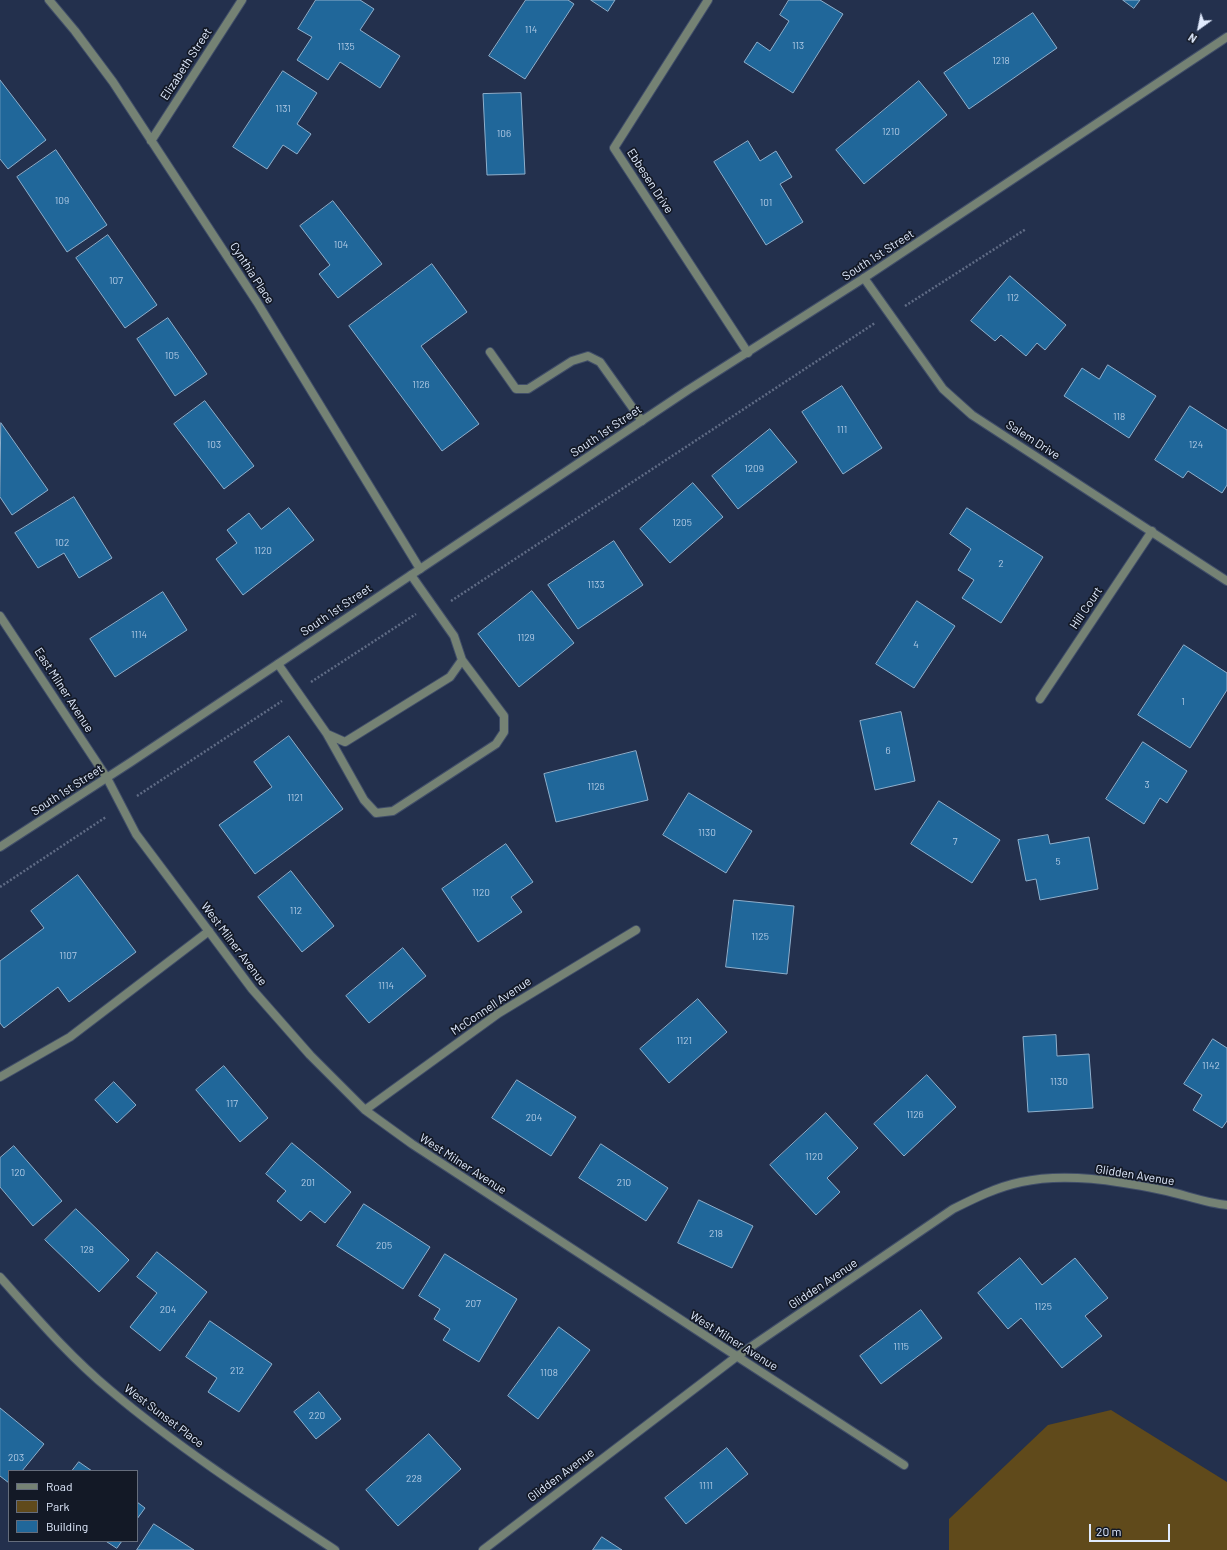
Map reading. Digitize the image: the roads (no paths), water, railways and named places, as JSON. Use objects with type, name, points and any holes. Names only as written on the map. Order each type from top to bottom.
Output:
[{"type":"street","name":"Cynthia Place","points":[[49,0],[75,31],[113,82],[257,302],[420,569]]},
{"type":"street","name":"Elizabeth Street","points":[[151,141],[242,0]]},
{"type":"street","name":"Ebbesen Drive","points":[[708,0],[614,148],[748,353]]},
{"type":"street","name":"South 1st Street","points":[[0,847],[107,778],[642,421],[1073,141],[1227,37]]},
{"type":"street","name":"Salem Drive","points":[[864,278],[943,389],[957,403],[972,415],[1227,581]]},
{"type":"street","points":[[490,352],[516,388],[528,389],[572,361],[588,356],[600,362],[642,421]]},
{"type":"street","name":"Hill Court","points":[[1040,699],[1152,531]]},
{"type":"street","points":[[278,664],[327,734],[364,800],[376,813],[393,811],[496,744],[504,732],[504,716],[462,660],[454,636],[411,575]]},
{"type":"street","name":"East Milner Avenue","points":[[0,616],[107,778]]},
{"type":"street","points":[[327,734],[345,742],[450,677],[462,660]]},
{"type":"street","name":"West Milner Avenue","points":[[107,778],[136,834],[252,989],[310,1055],[365,1110],[412,1144],[736,1357],[795,1393],[904,1465]]},
{"type":"street","points":[[0,1077],[70,1037],[209,930]]},
{"type":"street","name":"McConnell Avenue","points":[[365,1110],[500,1013],[636,930]]},
{"type":"street","name":"Glidden Avenue","points":[[483,1550],[736,1357],[953,1209],[984,1193],[1019,1182],[1037,1179],[1091,1179],[1162,1190],[1227,1205]]},
{"type":"street","name":"West Sunset Place","points":[[0,1276],[52,1336],[110,1390],[176,1441],[335,1550]]}]
